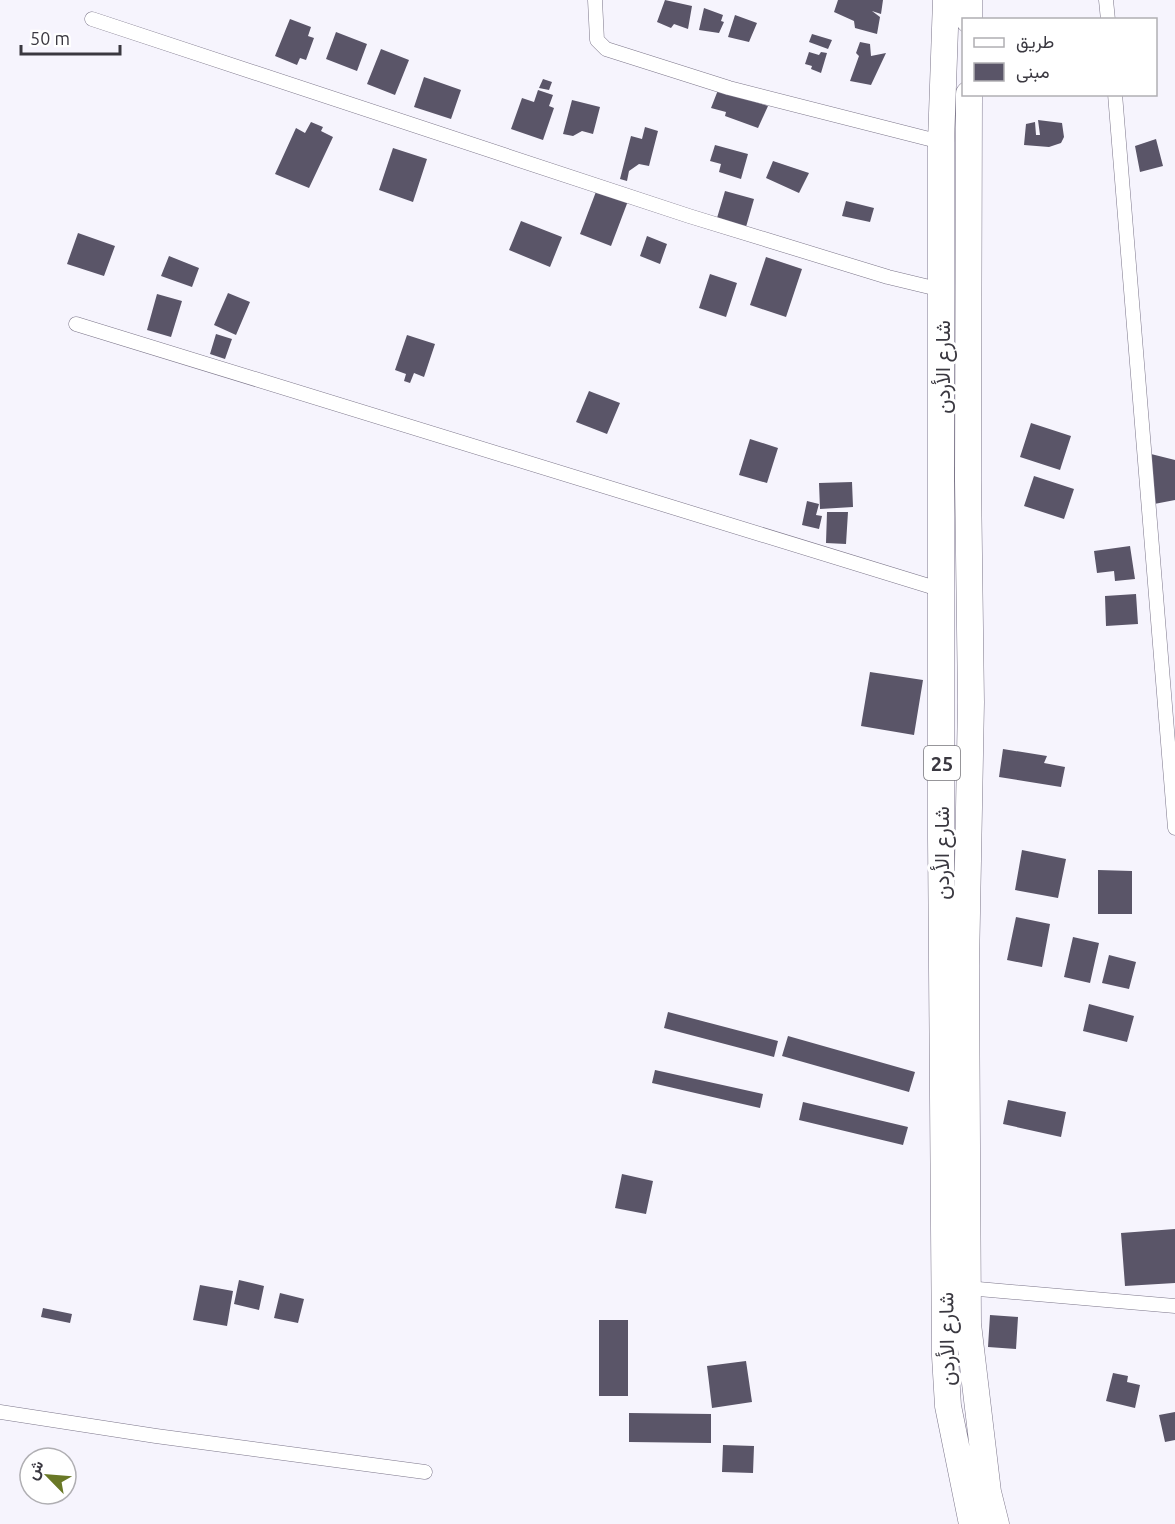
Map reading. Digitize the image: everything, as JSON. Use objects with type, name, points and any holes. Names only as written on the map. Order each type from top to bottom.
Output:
[{"type":"highway","name":"شارع الأردن","points":[[969,0],[957,14],[941,141],[941,838],[945,1356],[950,1418],[972,1524]]},
{"type":"highway","name":"شارع الأردن","points":[[969,96],[968,480],[971,702],[968,838],[967,1288],[976,1400],[988,1492],[996,1524]]},
{"type":"highway","points":[[941,838],[968,838]]},
{"type":"street","points":[[595,0],[597,40],[606,49],[741,91],[941,141]]},
{"type":"street","points":[[1106,0],[1108,18]]},
{"type":"street","points":[[92,19],[689,216],[888,277],[942,290]]},
{"type":"street","points":[[1115,96],[1175,828]]},
{"type":"street","points":[[76,324],[942,590]]},
{"type":"street","points":[[967,1288],[1175,1306]]},
{"type":"street","points":[[0,1412],[156,1436],[425,1472]]},
{"type":"building","points":[[665,0],[692,6],[688,29],[674,24],[671,28],[657,22]]},
{"type":"building","points":[[838,0],[883,0],[881,14],[872,11],[880,17],[877,34],[855,28],[854,21],[834,12]]},
{"type":"building","points":[[704,8],[723,15],[721,21],[724,22],[719,33],[699,30]]},
{"type":"building","points":[[735,15],[757,23],[749,42],[728,37]]},
{"type":"building","points":[[290,19],[311,27],[308,36],[314,38],[306,60],[300,58],[297,65],[275,56]]},
{"type":"building","points":[[336,32],[367,44],[357,71],[326,59]]},
{"type":"building","points":[[812,34],[832,40],[828,49],[809,42]]},
{"type":"building","points":[[860,42],[870,44],[871,56],[886,53],[871,85],[850,81],[859,56],[856,53]]},
{"type":"building","points":[[381,49],[409,60],[395,95],[367,84]]},
{"type":"building","points":[[809,52],[819,55],[821,52],[827,53],[821,73],[805,64]]},
{"type":"building","points":[[424,77],[461,90],[451,119],[414,107]]},
{"type":"building","points":[[543,79],[552,82],[549,90],[539,88]]},
{"type":"building","points":[[538,90],[553,95],[549,106],[554,108],[543,140],[511,129],[522,98],[534,102]]},
{"type":"building","points":[[718,90],[768,106],[758,128],[725,116],[726,112],[711,108]]},
{"type":"building","points":[[572,100],[600,107],[593,134],[582,131],[573,136],[563,134]]},
{"type":"building","points":[[1038,120],[1062,123],[1064,137],[1061,143],[1049,147],[1024,145],[1026,124],[1035,122],[1036,135],[1040,135]]},
{"type":"building","points":[[311,122],[323,127],[321,131],[333,137],[309,188],[275,174],[296,128],[305,133]]},
{"type":"building","points":[[645,127],[658,131],[649,166],[639,164],[629,171],[627,181],[620,179],[631,136],[642,139]]},
{"type":"building","points":[[1156,139],[1163,166],[1140,172],[1135,146]]},
{"type":"building","points":[[715,145],[748,154],[741,179],[719,172],[721,164],[710,161]]},
{"type":"building","points":[[393,148],[427,159],[413,202],[379,190]]},
{"type":"building","points":[[773,161],[809,173],[799,193],[766,178]]},
{"type":"building","points":[[597,189],[628,201],[611,246],[580,234]]},
{"type":"building","points":[[725,191],[754,199],[746,227],[717,218]]},
{"type":"building","points":[[846,201],[874,208],[870,222],[842,216]]},
{"type":"building","points":[[521,221],[562,237],[550,267],[509,250]]},
{"type":"building","points":[[78,233],[115,246],[104,276],[67,264]]},
{"type":"building","points":[[647,236],[667,244],[660,264],[640,256]]},
{"type":"building","points":[[169,256],[199,268],[192,287],[161,276]]},
{"type":"building","points":[[766,257],[802,269],[786,317],[750,305]]},
{"type":"building","points":[[710,274],[737,283],[726,317],[699,308]]},
{"type":"building","points":[[228,293],[250,302],[236,335],[214,325]]},
{"type":"building","points":[[157,294],[182,301],[171,337],[147,330]]},
{"type":"building","points":[[216,334],[232,339],[225,359],[210,354]]},
{"type":"building","points":[[407,335],[435,344],[424,377],[414,373],[410,383],[404,381],[406,374],[395,370]]},
{"type":"building","points":[[589,391],[620,403],[607,434],[576,422]]},
{"type":"building","points":[[1031,423],[1071,436],[1060,470],[1020,457]]},
{"type":"building","points":[[750,439],[778,448],[767,483],[739,475]]},
{"type":"building","points":[[1151,454],[1175,460],[1175,500],[1149,505]]},
{"type":"building","points":[[1034,476],[1074,489],[1064,519],[1024,506]]},
{"type":"building","points":[[852,482],[853,507],[820,509],[819,483]]},
{"type":"building","points":[[807,501],[819,504],[816,515],[822,516],[819,529],[802,525]]},
{"type":"building","points":[[827,512],[848,512],[846,544],[826,543]]},
{"type":"building","points":[[1130,546],[1135,579],[1115,581],[1114,571],[1097,573],[1094,551]]},
{"type":"building","points":[[1136,594],[1138,624],[1106,626],[1105,596]]},
{"type":"building","points":[[870,672],[923,680],[914,735],[861,726]]},
{"type":"building","points":[[1003,749],[1047,756],[1044,763],[1065,767],[1061,787],[999,777]]},
{"type":"building","points":[[1022,850],[1066,859],[1058,898],[1015,890]]},
{"type":"building","points":[[1098,870],[1132,871],[1132,914],[1098,914]]},
{"type":"building","points":[[1016,917],[1050,924],[1042,967],[1007,960]]},
{"type":"building","points":[[1073,937],[1099,943],[1090,983],[1064,977]]},
{"type":"building","points":[[1109,955],[1136,962],[1129,989],[1102,983]]},
{"type":"building","points":[[1089,1004],[1134,1016],[1127,1042],[1083,1031]]},
{"type":"building","points":[[668,1012],[778,1041],[774,1057],[664,1028]]},
{"type":"building","points":[[788,1036],[915,1072],[909,1092],[782,1056]]},
{"type":"building","points":[[655,1070],[763,1094],[760,1108],[652,1083]]},
{"type":"building","points":[[1008,1100],[1066,1112],[1061,1137],[1003,1124]]},
{"type":"building","points":[[803,1102],[908,1127],[903,1145],[799,1120]]},
{"type":"building","points":[[622,1174],[653,1181],[646,1214],[615,1208]]},
{"type":"building","points":[[1175,1229],[1175,1283],[1125,1286],[1121,1233]]},
{"type":"building","points":[[239,1280],[264,1286],[259,1310],[234,1304]]},
{"type":"building","points":[[200,1285],[233,1291],[227,1326],[193,1320]]},
{"type":"building","points":[[280,1293],[304,1299],[298,1323],[274,1318]]},
{"type":"building","points":[[43,1308],[72,1314],[70,1323],[41,1317]]},
{"type":"building","points":[[990,1315],[1018,1317],[1016,1349],[988,1347]]},
{"type":"building","points":[[599,1320],[628,1320],[628,1396],[599,1396]]},
{"type":"building","points":[[746,1361],[752,1402],[712,1408],[707,1366]]},
{"type":"building","points":[[1113,1373],[1128,1376],[1127,1382],[1140,1385],[1135,1408],[1106,1401]]},
{"type":"building","points":[[1175,1412],[1175,1440],[1165,1442],[1159,1415]]},
{"type":"building","points":[[629,1413],[711,1414],[711,1443],[629,1442]]},
{"type":"building","points":[[723,1445],[754,1446],[753,1473],[722,1472]]}]
